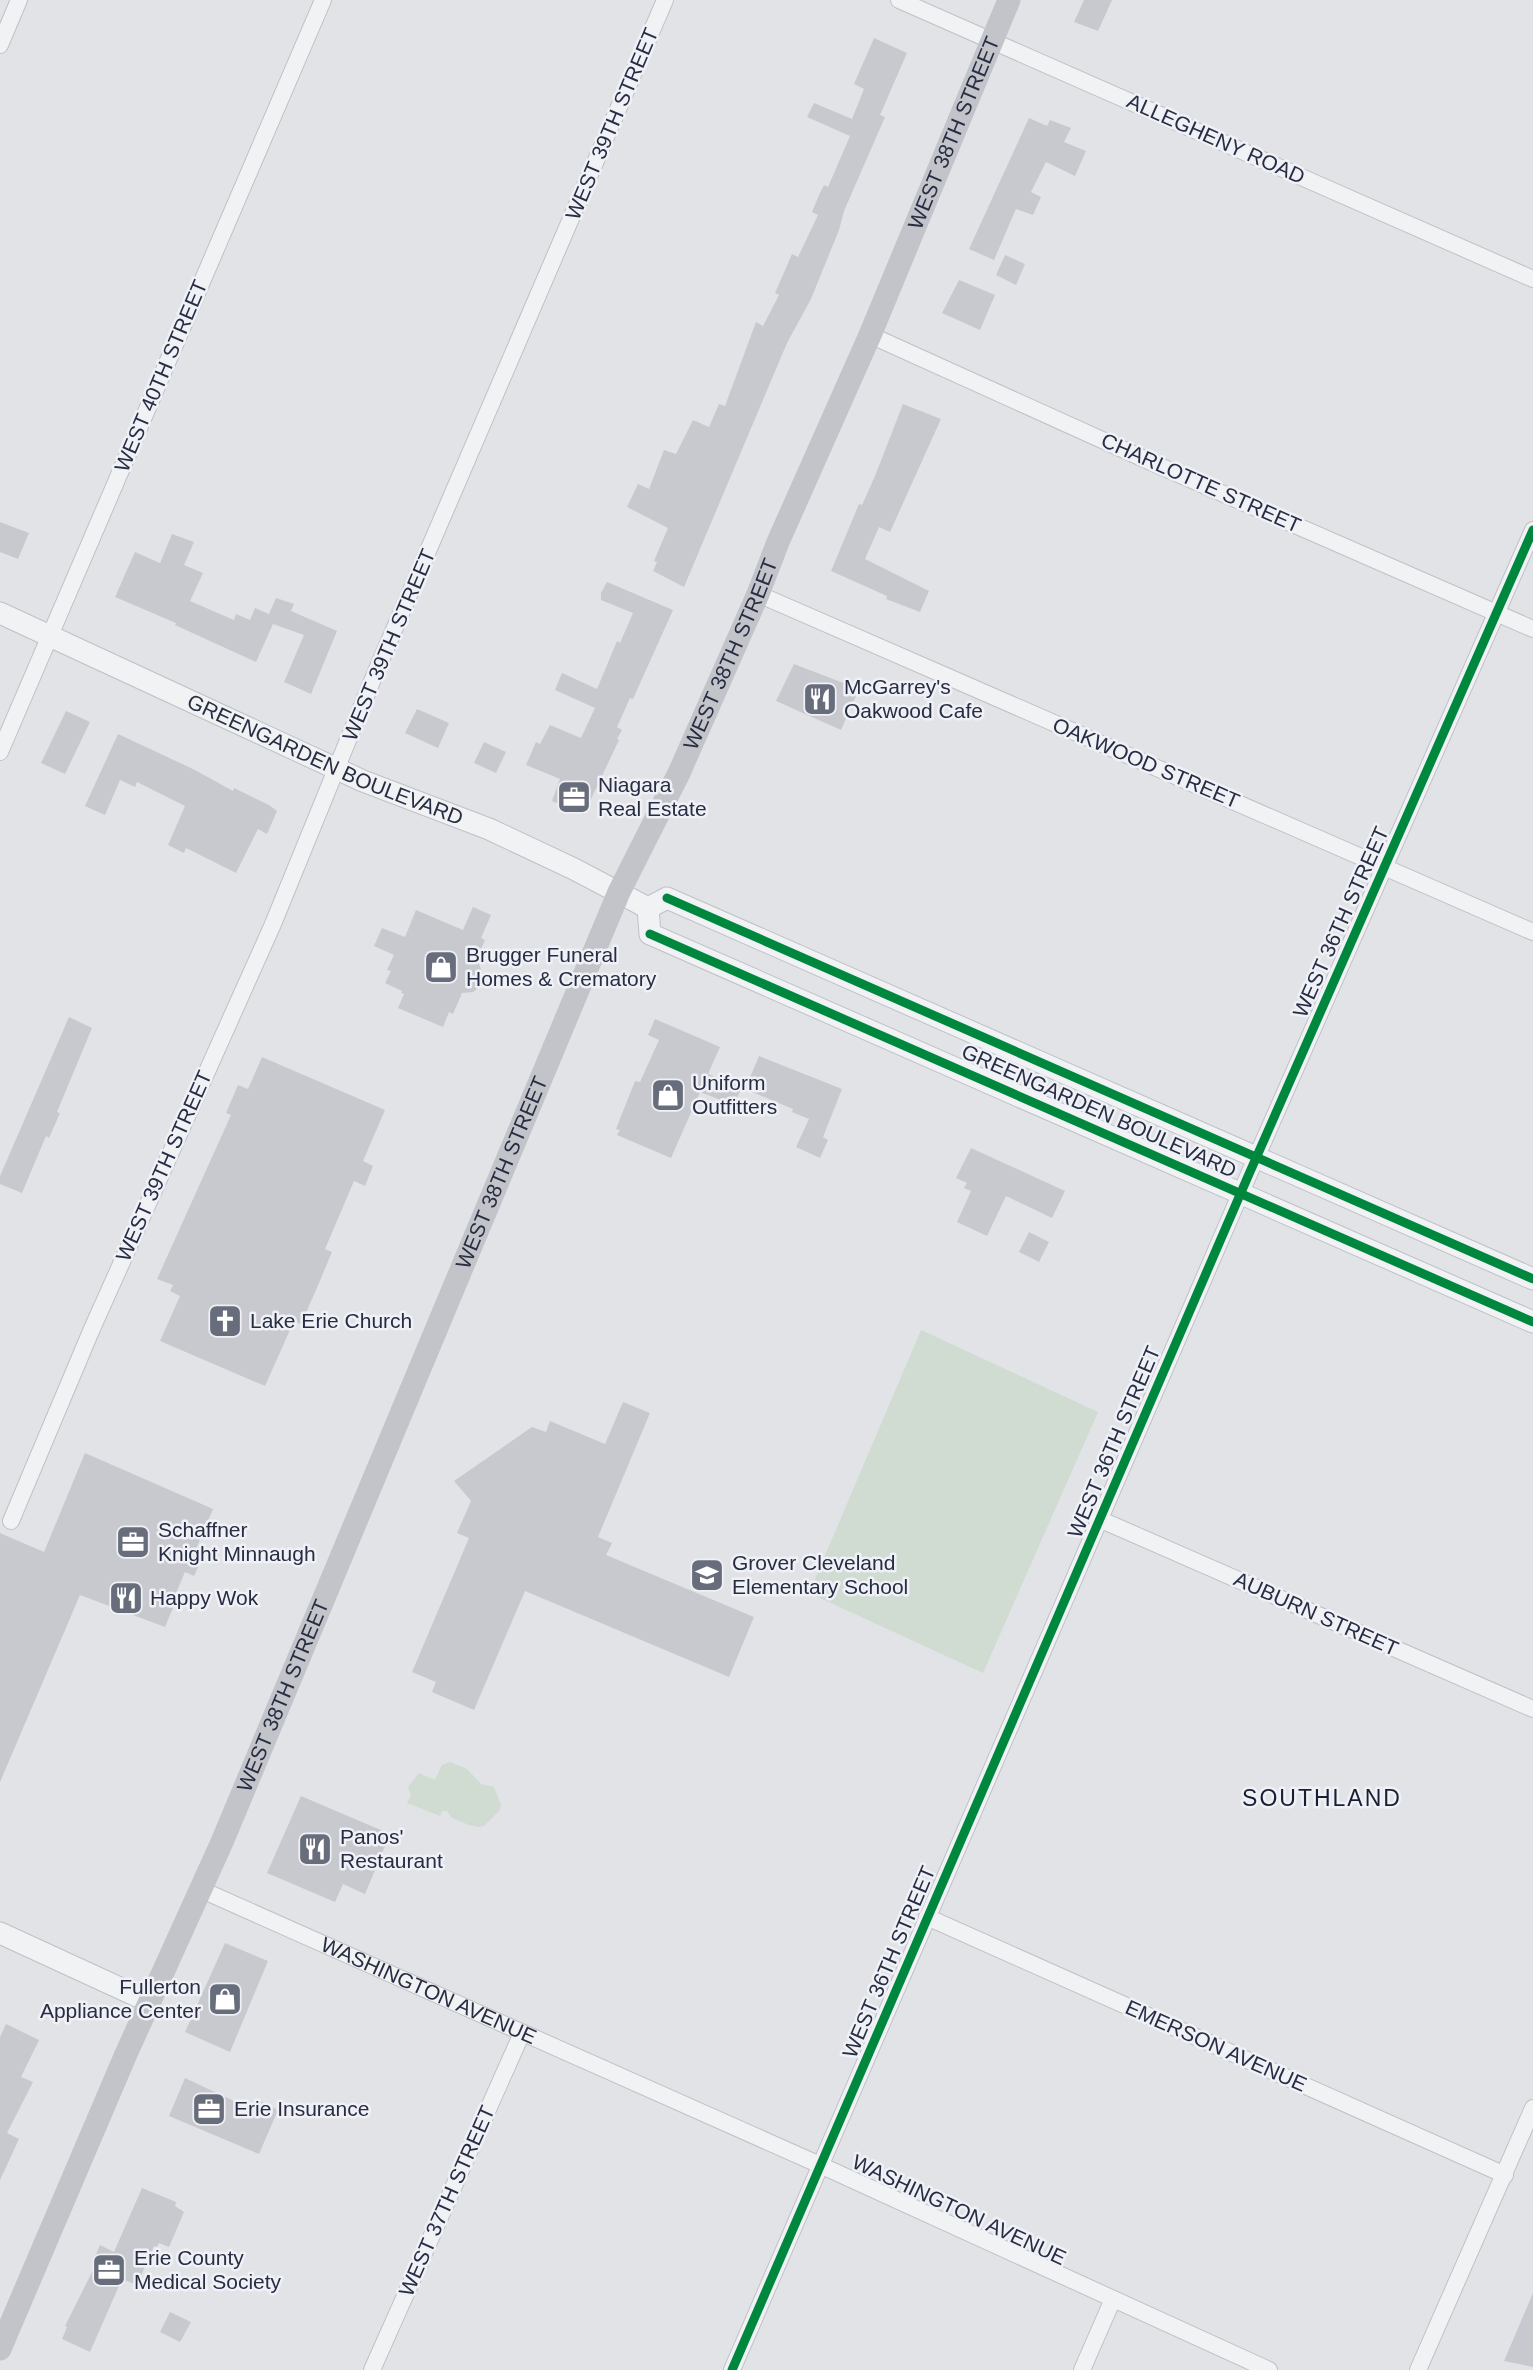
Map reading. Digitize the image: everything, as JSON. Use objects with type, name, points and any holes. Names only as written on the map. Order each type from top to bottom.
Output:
[{"type":"main road","name":"WEST 38TH STREET","points":[[0,2349],[150,2002],[202,1889],[619,892],[679,773],[758,594],[787,521],[870,335],[1009,0]]},
{"type":"street","points":[[0,45],[19,0]]},
{"type":"street","name":"WEST 40TH STREET","points":[[0,752],[323,0]]},
{"type":"street","name":"WEST 39TH STREET","points":[[11,1521],[102,1306],[273,924],[336,768],[665,0]]},
{"type":"street","name":"ALLEGHENY ROAD","points":[[899,0],[1533,279]]},
{"type":"street","name":"CHARLOTTE STREET","points":[[870,335],[1153,463],[1533,629]]},
{"type":"street","name":"WEST 36TH STREET","points":[[732,2370],[1241,1192],[1533,530]]},
{"type":"street","name":"OAKWOOD STREET","points":[[758,594],[1533,932]]},
{"type":"street","name":"GREENGARDEN BOULEVARD","points":[[0,613],[336,768],[489,830],[574,869],[648,908]]},
{"type":"street","name":"GREENGARDEN BOULEVARD","points":[[648,908],[667,898],[1533,1279]]},
{"type":"street","name":"GREENGARDEN BOULEVARD","points":[[648,908],[650,934],[1533,1322]]},
{"type":"street","name":"AUBURN STREET","points":[[1099,1520],[1533,1709]]},
{"type":"street","name":"WASHINGTON AVENUE","points":[[202,1889],[820,2165],[1269,2370]]},
{"type":"street","name":"EMERSON AVENUE","points":[[927,1917],[1505,2175]]},
{"type":"street","points":[[0,1933],[150,2002]]},
{"type":"street","name":"WEST 37TH STREET","points":[[372,2370],[522,2033]]},
{"type":"street","points":[[1418,2370],[1533,2108]]},
{"type":"street","points":[[1082,2370],[1113,2299]]},
{"type":"shaded area","points":[[921,1330],[1098,1412],[983,1673],[809,1593]]},
{"type":"shaded area","points":[[450,1762],[467,1769],[481,1784],[494,1787],[501,1805],[500,1810],[484,1826],[469,1825],[452,1818],[447,1811],[442,1811],[440,1816],[407,1803],[411,1795],[408,1787],[419,1773],[435,1780],[442,1765]]},
{"type":"building","points":[[1084,0],[1112,0],[1098,31],[1074,22]]},
{"type":"building","points":[[874,38],[907,53],[880,115],[885,117],[844,211],[811,299],[787,343],[684,587],[653,571],[657,562],[654,561],[668,528],[627,507],[638,484],[649,489],[664,450],[676,454],[693,420],[709,427],[719,404],[725,406],[756,322],[763,326],[779,295],[775,293],[792,254],[798,257],[818,215],[812,212],[819,195],[824,185],[828,187],[850,136],[807,117],[814,103],[852,119],[864,89],[854,84]]},
{"type":"building","points":[[1029,118],[1047,126],[1050,120],[1071,128],[1064,142],[1086,151],[1075,176],[1046,162],[1031,192],[1041,197],[1033,215],[1016,209],[994,260],[969,249]]},
{"type":"building","points":[[1005,255],[1025,264],[1016,285],[996,275]]},
{"type":"building","points":[[959,280],[995,295],[980,330],[942,313]]},
{"type":"building","points":[[903,404],[941,419],[890,532],[879,527],[865,559],[929,591],[920,612],[886,599],[887,596],[831,571],[859,504],[862,505],[875,476]]},
{"type":"building","points":[[0,522],[29,533],[18,559],[0,552]]},
{"type":"building","points":[[172,534],[194,542],[184,565],[203,573],[190,601],[234,620],[236,614],[250,620],[255,608],[269,614],[276,598],[294,604],[291,611],[337,631],[311,694],[284,682],[304,635],[273,624],[256,662],[115,597],[135,552],[160,563]]},
{"type":"building","points":[[607,582],[673,610],[633,699],[630,698],[617,727],[622,730],[617,739],[619,740],[584,814],[552,801],[560,779],[526,765],[536,742],[540,744],[550,725],[581,738],[595,708],[555,690],[562,673],[597,689],[617,641],[620,643],[633,613],[601,600],[601,593]]},
{"type":"building","points":[[794,664],[859,689],[841,730],[776,701]]},
{"type":"building","points":[[417,709],[449,723],[438,748],[405,733]]},
{"type":"building","points":[[66,711],[90,722],[65,774],[41,763]]},
{"type":"building","points":[[118,734],[277,811],[267,834],[258,829],[236,873],[186,848],[184,853],[168,845],[185,806],[137,782],[135,787],[120,780],[105,815],[85,806]]},
{"type":"building","points":[[484,742],[506,752],[496,773],[474,763]]},
{"type":"building","points":[[473,907],[491,915],[481,938],[485,940],[477,958],[484,978],[481,986],[473,992],[462,993],[453,1014],[449,1012],[443,1027],[398,1008],[404,994],[385,983],[394,955],[374,946],[382,928],[405,937],[416,910],[463,930]]},
{"type":"building","points":[[69,1017],[92,1028],[57,1112],[60,1113],[49,1138],[46,1136],[22,1193],[0,1184],[0,1176]]},
{"type":"building","points":[[655,1019],[720,1047],[708,1074],[742,1087],[734,1105],[700,1092],[671,1158],[617,1135],[620,1130],[616,1129],[635,1081],[640,1082],[659,1040],[648,1035]]},
{"type":"building","points":[[759,1056],[842,1089],[823,1137],[828,1140],[820,1158],[796,1147],[809,1119],[792,1112],[793,1109],[745,1089]]},
{"type":"building","points":[[262,1057],[385,1110],[363,1161],[373,1166],[365,1186],[354,1181],[325,1249],[332,1252],[316,1290],[301,1324],[294,1321],[265,1386],[160,1341],[180,1296],[170,1291],[173,1285],[157,1279],[231,1115],[226,1113],[238,1085],[248,1089]]},
{"type":"building","points":[[971,1148],[1065,1191],[1052,1218],[1006,1196],[987,1236],[957,1222],[971,1191],[964,1188],[967,1183],[956,1178]]},
{"type":"building","points":[[1029,1232],[1049,1242],[1039,1262],[1019,1252]]},
{"type":"building","points":[[623,1402],[650,1413],[598,1537],[612,1543],[606,1555],[754,1617],[729,1677],[525,1591],[474,1710],[432,1692],[436,1682],[412,1672],[469,1538],[457,1533],[471,1501],[454,1481],[532,1427],[546,1432],[550,1421],[605,1444]]},
{"type":"building","points":[[85,1453],[213,1509],[194,1554],[202,1558],[194,1576],[185,1572],[170,1607],[173,1608],[165,1627],[80,1595],[0,1782],[0,1533],[44,1552]]},
{"type":"building","points":[[301,1796],[390,1834],[365,1894],[343,1884],[335,1902],[267,1873]]},
{"type":"building","points":[[225,1943],[268,1961],[230,2052],[185,2032]]},
{"type":"building","points":[[6,2024],[39,2040],[21,2077],[33,2082],[7,2133],[19,2139],[0,2180],[0,2037]]},
{"type":"building","points":[[185,2078],[255,2111],[260,2101],[278,2110],[259,2154],[169,2116]]},
{"type":"building","points":[[142,2188],[176,2202],[175,2206],[184,2212],[169,2247],[159,2243],[157,2247],[154,2246],[137,2285],[122,2279],[90,2352],[62,2339],[67,2327],[65,2326],[95,2266],[92,2264],[100,2245],[114,2252]]},
{"type":"building","points":[[1533,2293],[1533,2367],[1504,2361]]},
{"type":"building","points":[[170,2312],[191,2322],[180,2342],[160,2332]]},
{"type":"cycle path","points":[[732,2370],[1249,1174],[1533,530]]},
{"type":"cycle path","points":[[667,898],[1533,1279]]},
{"type":"cycle path","points":[[650,934],[1533,1322]]},
{"type":"place","name":"McGarrey's Oakwood Cafe","points":[[820,699]]},
{"type":"place","name":"Niagara Real Estate","points":[[574,797]]},
{"type":"place","name":"Brugger Funeral Homes & Crematory","points":[[441,967]]},
{"type":"place","name":"Uniform Outfitters","points":[[668,1095]]},
{"type":"place","name":"Lake Erie Church","points":[[225,1321]]},
{"type":"place","name":"Schaffner Knight Minnaugh","points":[[133,1542]]},
{"type":"place","name":"Grover Cleveland Elementary School","points":[[707,1575]]},
{"type":"place","name":"Happy Wok","points":[[126,1598]]},
{"type":"place","name":"Panos' Restaurant","points":[[315,1849]]},
{"type":"place","name":"Fullerton Appliance Center","points":[[225,1999]]},
{"type":"place","name":"Erie Insurance","points":[[209,2109]]},
{"type":"place","name":"Erie County Medical Society","points":[[109,2270]]},
{"type":"district","name":"SOUTHLAND","points":[[1322,1798]]}]
